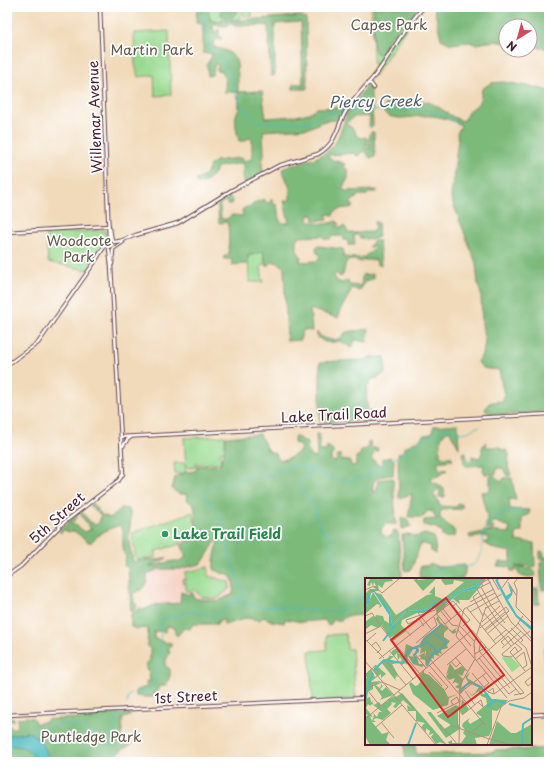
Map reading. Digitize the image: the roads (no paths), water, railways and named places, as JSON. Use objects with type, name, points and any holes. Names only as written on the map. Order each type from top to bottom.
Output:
[{"type":"street","name":"Willemar Avenue","points":[[100,7],[109,226],[108,241]]},
{"type":"street","points":[[7,365],[38,343],[108,241],[118,242],[136,235],[178,224],[232,190],[278,166],[324,151],[335,136],[346,111],[380,68],[412,20],[424,7]]},
{"type":"street","points":[[367,83],[371,84],[374,88]]},
{"type":"street","name":"Willemar Avenue","points":[[109,226],[114,248]]},
{"type":"street","points":[[7,232],[109,226]]},
{"type":"street","points":[[100,254],[114,248],[129,238]]},
{"type":"street","points":[[106,245],[109,249],[111,266],[122,449]]},
{"type":"street","points":[[111,266],[114,248]]},
{"type":"street","name":"Lake Trail Road","points":[[121,437],[549,414]]},
{"type":"street","points":[[122,449],[126,440],[134,436]]},
{"type":"street","name":"5th Street","points":[[7,576],[21,566],[62,524],[121,477],[123,470],[122,449]]},
{"type":"street","name":"1st Street","points":[[7,715],[365,698]]},
{"type":"street","points":[[532,715],[546,714]]},
{"type":"water","points":[[27,732],[39,740],[47,753],[50,762],[37,762],[31,753],[25,748],[7,745],[7,734],[11,735]]},
{"type":"waterway","name":"Piercy Creek","points":[[203,7],[206,36],[210,50],[222,59],[234,86],[235,93],[246,113],[258,122],[283,124],[308,122],[321,114],[345,111]]},
{"type":"waterway","name":"Piercy Creek","points":[[348,111],[422,109],[440,114],[458,124]]},
{"type":"waterway","points":[[226,607],[244,595],[230,557],[221,518],[204,494],[211,486],[248,476],[273,475],[283,469],[295,465],[313,469],[332,479],[348,481],[373,473],[384,463],[409,451],[427,437],[439,433],[444,428],[449,428],[460,433],[468,432],[476,427],[479,427]]},
{"type":"waterway","points":[[312,469],[309,475],[302,479],[300,488],[315,505],[316,517],[323,531],[332,536],[331,545],[334,557],[344,568],[343,576],[337,574],[334,580],[348,591],[355,586],[365,584]]},
{"type":"waterway","points":[[432,578],[434,572],[443,567],[462,567],[474,564],[479,559],[482,552],[485,529],[488,522],[505,513],[524,512]]},
{"type":"waterway","points":[[532,594],[538,587],[549,579]]},
{"type":"waterway","points":[[230,605],[234,603],[241,603],[259,607],[287,607],[321,612],[337,612],[348,606],[365,592]]},
{"type":"waterway","points":[[138,693],[146,691],[152,687],[156,680],[160,664],[161,622],[164,618],[194,611],[206,615],[217,615],[225,608]]},
{"type":"waterway","points":[[127,704],[128,697],[131,693]]},
{"type":"waterway","points":[[33,733],[65,724],[86,729],[100,740],[110,745],[113,743],[114,729],[118,716]]},
{"type":"place","name":"Lake Trail Field","points":[[165,534]]},
{"type":"park label","name":"Capes Park","points":[[389,25]]},
{"type":"park label","name":"Martin Park","points":[[152,50]]},
{"type":"park label","name":"Woodcote Park","points":[[79,250]]},
{"type":"park label","name":"Puntledge Park","points":[[91,737]]}]
